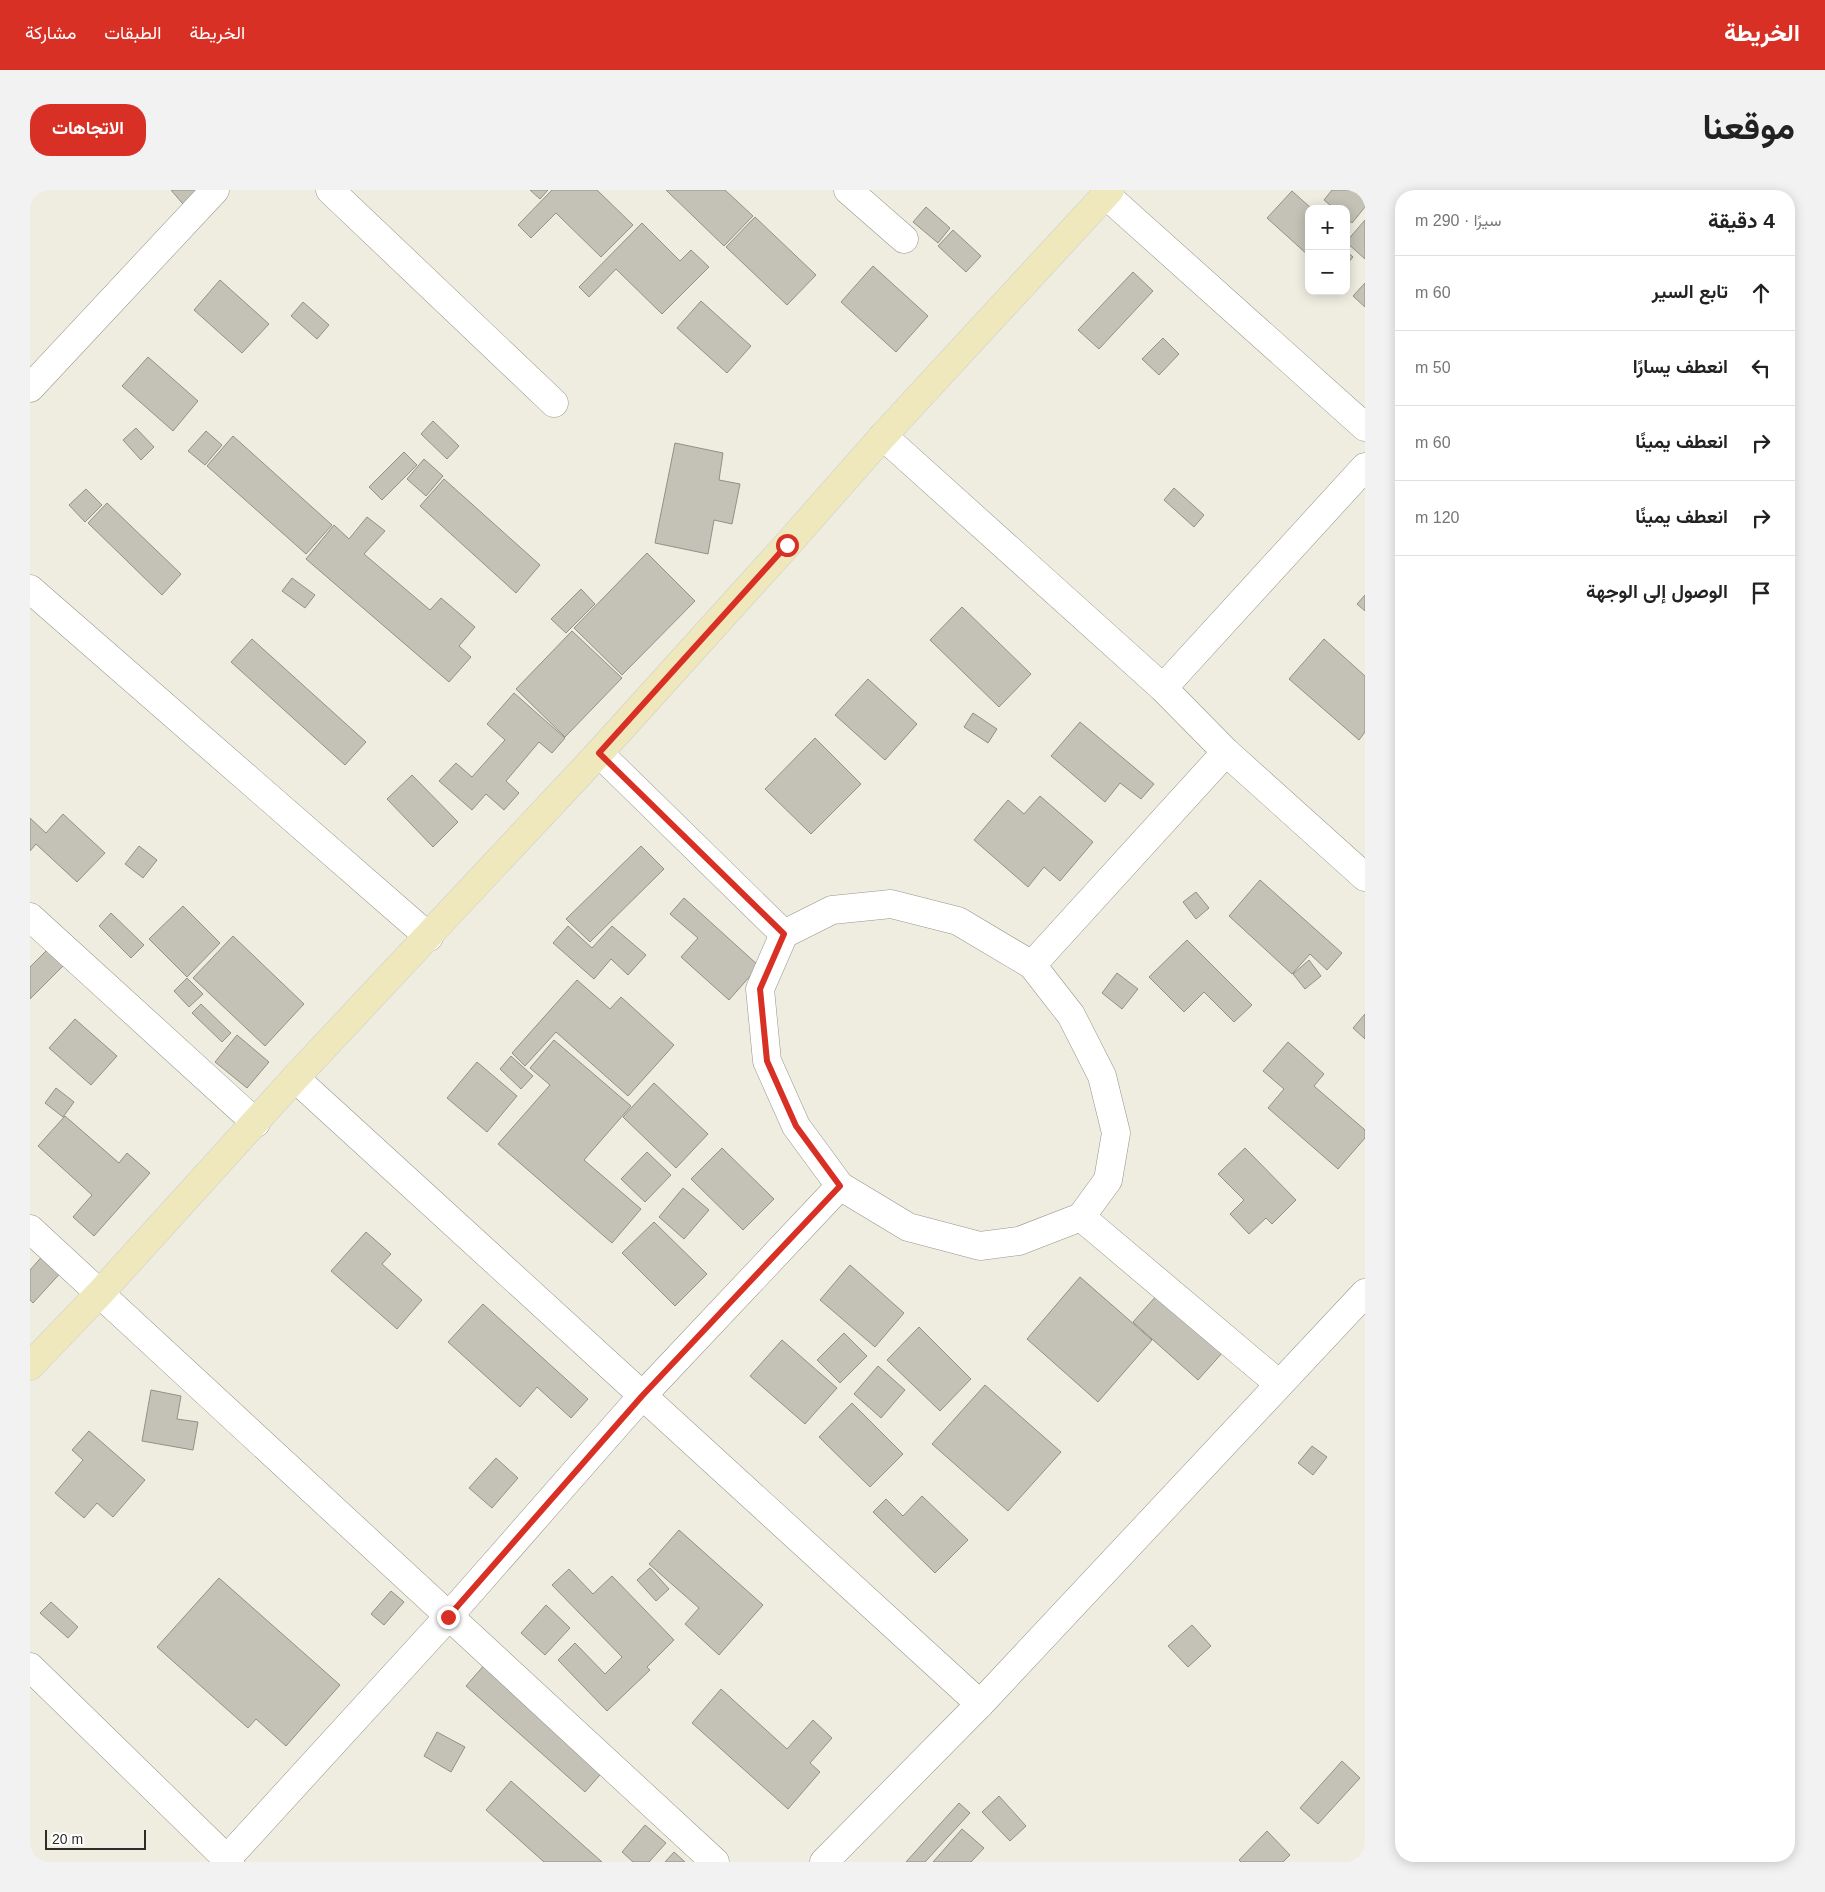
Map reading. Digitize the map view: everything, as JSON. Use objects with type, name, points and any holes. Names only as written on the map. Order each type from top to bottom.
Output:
[{"type":"main road","points":[[30,1366],[101,1292],[295,1078],[429,937],[599,753],[883,436],[1108,192]]},
{"type":"street","points":[[30,388],[215,190]]},
{"type":"street","points":[[330,190],[554,403]]},
{"type":"street","points":[[848,190],[904,239]]},
{"type":"street","points":[[1108,192],[1365,428]]},
{"type":"street","points":[[883,436],[1163,688],[1226,752],[1365,877]]},
{"type":"street","points":[[1163,688],[1365,467]]},
{"type":"street","points":[[30,589],[429,937]]},
{"type":"street","points":[[1032,965],[1226,752]]},
{"type":"street","points":[[599,753],[784,934]]},
{"type":"street","points":[[890,904],[958,921],[1032,965],[1072,1015],[1102,1076],[1116,1133],[1108,1180],[1081,1217],[1019,1240],[980,1246],[908,1228],[840,1186],[796,1126],[767,1061],[760,989],[784,934],[832,910],[890,904]]},
{"type":"street","points":[[30,917],[256,1123]]},
{"type":"street","points":[[295,1078],[980,1704]]},
{"type":"street","points":[[30,1667],[227,1861],[448,1617],[642,1396],[840,1186]]},
{"type":"street","points":[[1081,1217],[1279,1384]]},
{"type":"street","points":[[30,1229],[101,1292],[448,1617],[715,1862]]},
{"type":"street","points":[[824,1862],[980,1704],[1365,1293]]},
{"type":"building","points":[[171,190],[197,190],[194,217]]},
{"type":"building","points":[[530,190],[548,190],[540,199]]},
{"type":"building","points":[[552,190],[597,190],[633,225],[601,257],[556,213],[531,238],[518,225]]},
{"type":"building","points":[[666,190],[725,190],[753,216],[724,246]]},
{"type":"building","points":[[1332,190],[1365,190],[1365,207],[1352,223],[1350,221],[1350,205],[1330,205],[1324,200]]},
{"type":"building","points":[[1292,191],[1308,205],[1305,205],[1305,252],[1267,218]]},
{"type":"building","points":[[926,207],[950,228],[938,243],[913,222]]},
{"type":"building","points":[[755,217],[816,275],[787,305],[726,247]]},
{"type":"building","points":[[1365,220],[1365,259],[1350,246],[1350,237]]},
{"type":"building","points":[[642,223],[680,261],[691,250],[709,267],[662,314],[616,269],[589,297],[579,287]]},
{"type":"building","points":[[953,230],[981,256],[966,272],[938,246]]},
{"type":"building","points":[[873,266],[928,316],[896,352],[841,302]]},
{"type":"building","points":[[1133,272],[1153,291],[1099,349],[1078,330]]},
{"type":"building","points":[[220,280],[269,324],[242,353],[194,310]]},
{"type":"building","points":[[1365,283],[1365,307],[1353,296]]},
{"type":"building","points":[[701,301],[751,346],[727,373],[677,328]]},
{"type":"building","points":[[303,302],[329,325],[317,339],[291,316]]},
{"type":"building","points":[[1163,338],[1179,354],[1159,375],[1142,359]]},
{"type":"building","points":[[148,357],[198,401],[173,431],[122,386]]},
{"type":"building","points":[[433,421],[459,446],[447,459],[421,434]]},
{"type":"building","points":[[136,428],[154,447],[141,460],[123,440]]},
{"type":"building","points":[[206,431],[222,445],[205,465],[188,451]]},
{"type":"building","points":[[233,436],[332,525],[306,554],[207,466]]},
{"type":"building","points":[[675,443],[723,453],[719,480],[740,484],[732,524],[714,520],[708,554],[655,543]]},
{"type":"building","points":[[404,452],[417,465],[382,500],[369,487]]},
{"type":"building","points":[[424,459],[443,476],[426,496],[407,479]]},
{"type":"building","points":[[444,479],[540,565],[516,593],[420,506]]},
{"type":"building","points":[[1174,488],[1204,515],[1194,527],[1164,500]]},
{"type":"building","points":[[86,489],[102,505],[85,522],[69,505]]},
{"type":"building","points":[[107,503],[181,574],[162,595],[88,523]]},
{"type":"building","points":[[367,517],[385,531],[364,554],[430,610],[441,598],[475,627],[459,646],[471,657],[449,682],[306,559],[334,525],[349,539]]},
{"type":"building","points":[[647,553],[695,601],[622,675],[574,628]]},
{"type":"building","points":[[292,578],[315,595],[305,608],[282,591]]},
{"type":"building","points":[[581,589],[595,604],[566,633],[551,619]]},
{"type":"building","points":[[1365,595],[1365,611],[1357,604]]},
{"type":"building","points":[[962,607],[1031,674],[999,707],[930,640]]},
{"type":"building","points":[[572,631],[622,678],[565,737],[516,689]]},
{"type":"building","points":[[252,639],[366,742],[345,765],[231,662]]},
{"type":"building","points":[[1324,639],[1365,676],[1365,732],[1359,740],[1289,679]]},
{"type":"building","points":[[868,679],[917,724],[885,760],[835,715]]},
{"type":"building","points":[[514,693],[565,738],[552,753],[539,742],[506,781],[519,793],[504,810],[486,794],[472,810],[439,781],[456,763],[472,777],[505,740],[487,724]]},
{"type":"building","points":[[973,713],[997,729],[988,743],[964,727]]},
{"type":"building","points":[[1080,722],[1154,784],[1141,799],[1120,783],[1105,802],[1051,756]]},
{"type":"building","points":[[815,738],[861,784],[811,834],[765,789]]},
{"type":"building","points":[[412,775],[458,822],[433,847],[387,799]]},
{"type":"building","points":[[1040,796],[1093,842],[1060,881],[1044,867],[1028,887],[974,840],[1008,800],[1024,814]]},
{"type":"building","points":[[63,814],[105,853],[77,882],[36,844],[30,851],[30,818],[46,833]]},
{"type":"building","points":[[139,846],[157,860],[143,878],[125,864]]},
{"type":"building","points":[[641,846],[664,869],[590,942],[566,919]]},
{"type":"building","points":[[1260,880],[1342,953],[1327,970],[1310,954],[1292,974],[1229,916]]},
{"type":"building","points":[[1196,892],[1209,908],[1196,919],[1183,902]]},
{"type":"building","points":[[684,898],[759,966],[729,1000],[681,957],[698,938],[670,914]]},
{"type":"building","points":[[183,906],[220,943],[187,977],[149,939]]},
{"type":"building","points":[[111,913],[144,945],[131,958],[99,926]]},
{"type":"building","points":[[568,926],[592,948],[612,926],[646,955],[628,975],[611,959],[594,979],[553,943]]},
{"type":"building","points":[[233,936],[304,1004],[265,1046],[193,978]]},
{"type":"building","points":[[1187,940],[1252,1005],[1234,1022],[1204,992],[1184,1012],[1149,977]]},
{"type":"building","points":[[47,950],[63,966],[30,999],[30,967]]},
{"type":"building","points":[[1309,960],[1321,976],[1305,989],[1293,974]]},
{"type":"building","points":[[1117,973],[1138,989],[1122,1009],[1102,993]]},
{"type":"building","points":[[187,978],[203,994],[189,1007],[174,991]]},
{"type":"building","points":[[577,980],[610,1009],[621,997],[674,1045],[628,1096],[556,1032],[525,1066],[512,1053]]},
{"type":"building","points":[[201,1004],[231,1033],[222,1042],[192,1013]]},
{"type":"building","points":[[1365,1014],[1365,1039],[1353,1028]]},
{"type":"building","points":[[75,1019],[117,1056],[91,1085],[49,1048]]},
{"type":"building","points":[[237,1035],[269,1062],[247,1088],[215,1062]]},
{"type":"building","points":[[554,1040],[631,1106],[584,1160],[641,1209],[612,1243],[498,1144],[550,1085],[530,1068]]},
{"type":"building","points":[[1288,1042],[1324,1074],[1314,1086],[1365,1130],[1365,1138],[1338,1169],[1268,1108],[1284,1089],[1263,1071]]},
{"type":"building","points":[[511,1056],[533,1076],[521,1089],[500,1069]]},
{"type":"building","points":[[477,1062],[517,1096],[487,1132],[447,1098]]},
{"type":"building","points":[[654,1083],[708,1134],[676,1168],[623,1117]]},
{"type":"building","points":[[56,1088],[74,1102],[63,1117],[45,1103]]},
{"type":"building","points":[[65,1116],[119,1163],[127,1153],[150,1173],[94,1236],[73,1217],[92,1195],[38,1146]]},
{"type":"building","points":[[722,1148],[774,1199],[743,1230],[691,1179]]},
{"type":"building","points":[[1245,1148],[1296,1200],[1272,1224],[1266,1218],[1249,1234],[1230,1214],[1244,1200],[1218,1174]]},
{"type":"building","points":[[647,1152],[671,1175],[645,1202],[621,1179]]},
{"type":"building","points":[[683,1188],[709,1210],[684,1239],[659,1217]]},
{"type":"building","points":[[654,1222],[707,1274],[675,1306],[622,1253]]},
{"type":"building","points":[[366,1232],[391,1254],[382,1264],[422,1300],[397,1329],[331,1271]]},
{"type":"building","points":[[47,1251],[65,1268],[33,1303],[30,1300],[30,1270]]},
{"type":"building","points":[[850,1265],[904,1313],[875,1347],[820,1300]]},
{"type":"building","points":[[1080,1277],[1152,1340],[1098,1402],[1027,1339]]},
{"type":"building","points":[[1158,1294],[1223,1352],[1198,1380],[1133,1322]]},
{"type":"building","points":[[483,1304],[588,1399],[571,1418],[537,1387],[520,1407],[448,1342]]},
{"type":"building","points":[[919,1327],[971,1379],[940,1411],[887,1360]]},
{"type":"building","points":[[844,1333],[867,1356],[840,1383],[817,1360]]},
{"type":"building","points":[[782,1340],[837,1388],[805,1424],[750,1376]]},
{"type":"building","points":[[878,1366],[905,1390],[881,1418],[854,1394]]},
{"type":"building","points":[[985,1385],[1061,1452],[1008,1511],[932,1444]]},
{"type":"building","points":[[151,1390],[181,1396],[177,1419],[198,1422],[193,1450],[142,1441]]},
{"type":"building","points":[[852,1403],[903,1454],[870,1487],[819,1437]]},
{"type":"building","points":[[89,1431],[145,1480],[113,1517],[97,1503],[84,1518],[55,1493],[83,1460],[72,1450]]},
{"type":"building","points":[[1312,1446],[1327,1457],[1313,1475],[1298,1463]]},
{"type":"building","points":[[496,1458],[518,1478],[492,1508],[469,1488]]},
{"type":"building","points":[[922,1496],[968,1540],[935,1573],[873,1512],[886,1499],[903,1516]]},
{"type":"building","points":[[679,1530],[763,1605],[719,1655],[685,1624],[699,1608],[649,1564]]},
{"type":"building","points":[[650,1568],[669,1589],[656,1601],[637,1580]]},
{"type":"building","points":[[569,1569],[593,1594],[612,1576],[674,1640],[647,1667],[650,1670],[607,1711],[558,1660],[575,1643],[605,1674],[622,1657],[552,1585]]},
{"type":"building","points":[[219,1578],[340,1685],[286,1746],[256,1719],[248,1728],[157,1647]]},
{"type":"building","points":[[391,1591],[404,1602],[384,1625],[371,1614]]},
{"type":"building","points":[[51,1602],[78,1627],[68,1638],[40,1613]]},
{"type":"building","points":[[546,1605],[570,1628],[545,1655],[521,1633]]},
{"type":"building","points":[[1192,1625],[1211,1646],[1188,1667],[1168,1646]]},
{"type":"building","points":[[486,1663],[606,1768],[585,1792],[466,1686]]},
{"type":"building","points":[[721,1689],[787,1749],[813,1720],[832,1738],[810,1763],[820,1772],[788,1809],[692,1723]]},
{"type":"building","points":[[437,1732],[465,1747],[451,1772],[424,1756]]},
{"type":"building","points":[[1342,1761],[1360,1778],[1318,1824],[1300,1808]]},
{"type":"building","points":[[511,1781],[602,1862],[544,1862],[486,1810]]},
{"type":"building","points":[[999,1796],[1026,1826],[1010,1841],[982,1812]]},
{"type":"building","points":[[959,1803],[970,1813],[925,1862],[906,1862]]},
{"type":"building","points":[[645,1825],[666,1843],[649,1862],[633,1862],[622,1852]]},
{"type":"building","points":[[962,1829],[984,1848],[971,1862],[933,1862]]},
{"type":"building","points":[[1267,1831],[1290,1855],[1283,1862],[1241,1862],[1239,1860]]},
{"type":"building","points":[[674,1852],[685,1862],[665,1862]]},
{"type":"route","points":[[448,1617],[642,1396],[840,1186],[796,1126],[767,1061],[760,989],[784,934],[599,753],[787,545]]}]
